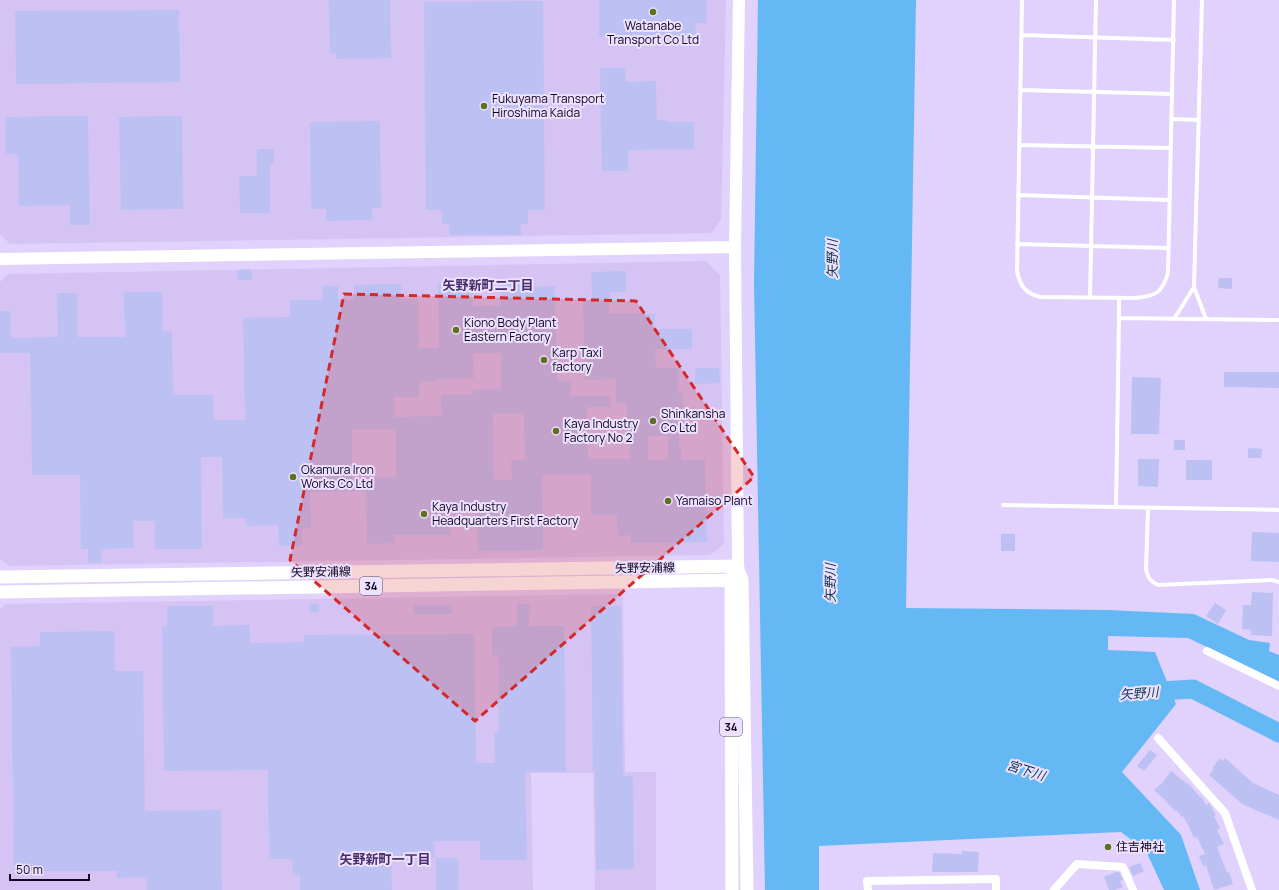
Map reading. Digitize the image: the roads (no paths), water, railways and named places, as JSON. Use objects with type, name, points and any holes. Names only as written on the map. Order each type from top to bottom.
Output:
[{"type":"main road","name":"矢野安浦線","points":[[0,577],[738,566]]},
{"type":"main road","name":"34","points":[[732,890],[736,580],[738,566]]},
{"type":"main road","name":"矢野安浦線","points":[[0,592],[736,580]]},
{"type":"main road","name":"34","points":[[736,580],[746,787],[747,890]]},
{"type":"street","points":[[738,566],[735,246],[739,0]]},
{"type":"street","points":[[0,260],[735,246]]},
{"type":"street","points":[[1207,651],[1279,686]]},
{"type":"street","points":[[1158,738],[1225,813],[1252,890]]},
{"type":"street","points":[[1054,890],[1077,864],[1123,867],[1133,890]]},
{"type":"street","points":[[868,890],[867,882],[996,879],[996,890]]},
{"type":"lane","points":[[1022,0],[1017,244],[1017,271],[1019,280],[1024,289],[1032,295],[1040,297],[1090,298],[1149,297],[1159,292],[1168,273],[1174,0]]},
{"type":"lane","points":[[1090,298],[1096,0]]},
{"type":"lane","points":[[1202,0],[1194,287],[1206,319]]},
{"type":"lane","points":[[1022,35],[1174,40]]},
{"type":"lane","points":[[1020,90],[1172,94]]},
{"type":"lane","points":[[1172,119],[1199,120]]},
{"type":"lane","points":[[1019,145],[1171,148]]},
{"type":"lane","points":[[1018,195],[1170,200]]},
{"type":"lane","points":[[1017,244],[1169,248]]},
{"type":"lane","points":[[1174,319],[1194,287]]},
{"type":"lane","points":[[1116,507],[1119,298]]},
{"type":"lane","points":[[1119,318],[1279,320]]},
{"type":"lane","points":[[1003,505],[1279,510]]},
{"type":"lane","points":[[1148,508],[1146,569],[1151,582],[1158,585],[1272,580],[1279,582]]},
{"type":"water","name":"宮下川","points":[[758,0],[916,0],[906,608],[1108,610],[1194,614],[1249,640],[1270,643],[1269,651],[1279,655],[1279,682],[1188,638],[1108,636],[1108,650],[1155,652],[1176,704],[1122,772],[1181,835],[1200,890],[1164,890],[1146,851],[1121,832],[819,846],[819,890],[765,890],[754,283]]},
{"type":"waterway","name":"矢野川","points":[[1145,692],[1193,689],[1279,733]]},
{"type":"place","name":"Watanabe Transport Co Ltd","points":[[653,12]]},
{"type":"place","name":"Fukuyama Transport Hiroshima Kaida","points":[[484,106]]},
{"type":"place","name":"Kiono Body Plant Eastern Factory","points":[[456,330]]},
{"type":"place","name":"Karp Taxi factory","points":[[544,360]]},
{"type":"place","name":"Shinkansha Co Ltd","points":[[653,421]]},
{"type":"place","name":"Kaya Industry Factory No 2","points":[[556,431]]},
{"type":"place","name":"Okamura Iron Works Co Ltd","points":[[293,477]]},
{"type":"place","name":"Yamaiso Plant","points":[[668,501]]},
{"type":"place","name":"Kaya Industry Headquarters First Factory","points":[[424,514]]},
{"type":"place","name":"住吉神社","points":[[1108,847]]},
{"type":"district","name":"矢野新町二丁目","points":[[488,285]]},
{"type":"district","name":"矢野新町一丁目","points":[[385,859]]}]
